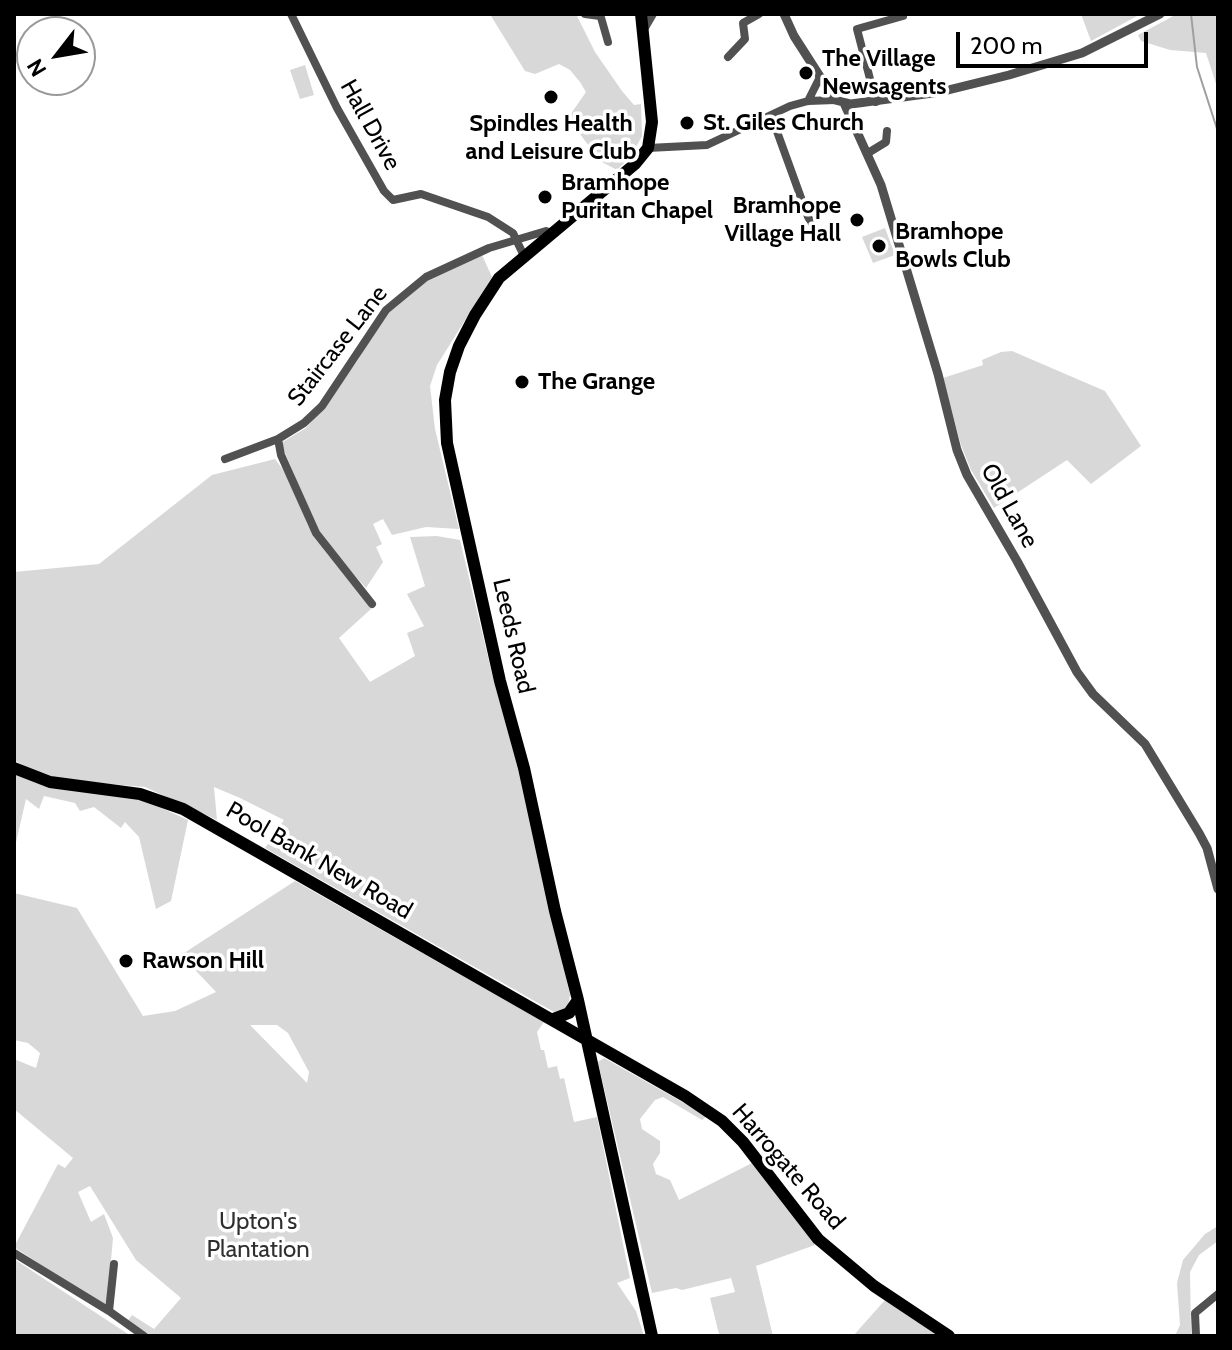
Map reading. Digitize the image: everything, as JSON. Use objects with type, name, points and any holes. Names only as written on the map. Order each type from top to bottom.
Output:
[{"type":"highway","points":[[641,14],[652,122],[648,148]]},
{"type":"highway","name":"Leeds Road","points":[[648,148],[635,164],[499,278],[475,315],[453,360],[445,400],[447,443],[500,681],[524,768],[578,1000],[652,1336]]},
{"type":"highway","name":"Pool Bank New Road","points":[[14,768],[50,782],[140,794],[171,803],[586,1038]]},
{"type":"highway","points":[[553,1019],[569,1013],[578,1000]]},
{"type":"highway","name":"Harrogate Road","points":[[586,1038],[722,1121],[743,1142],[818,1239],[874,1286],[949,1336]]},
{"type":"street","name":"Hall Drive","points":[[291,14],[337,108],[384,191],[393,200],[421,194],[453,204],[504,226],[517,240]]},
{"type":"street","points":[[585,14],[600,15],[608,42]]},
{"type":"street","points":[[643,32],[653,14]]},
{"type":"street","points":[[728,57],[745,39],[743,23],[759,14]]},
{"type":"street","name":"Old Lane","points":[[784,14],[820,77],[840,101],[868,153],[886,201],[938,374],[957,450],[967,475],[1077,672],[1093,694],[1145,744],[1199,833],[1207,848],[1218,889]]},
{"type":"street","points":[[648,148],[707,145],[808,101],[876,102],[940,92],[1082,53],[1160,14]]},
{"type":"street","points":[[876,102],[857,29],[903,16]]},
{"type":"street","points":[[808,101],[820,77]]},
{"type":"street","points":[[771,115],[808,217],[822,240]]},
{"type":"street","points":[[868,153],[886,142],[887,131]]},
{"type":"street","name":"Staircase Lane","points":[[225,459],[278,439],[304,423],[322,406],[386,310],[426,277],[472,254],[546,231],[552,233]]},
{"type":"street","points":[[517,240],[524,256]]},
{"type":"street","points":[[278,439],[281,455],[316,533],[372,604]]},
{"type":"street","points":[[14,1253],[144,1336]]},
{"type":"street","points":[[109,1311],[114,1264]]},
{"type":"street","points":[[1196,1336],[1195,1313],[1218,1294]]},
{"type":"green space","points":[[476,14],[576,14],[595,52],[622,91],[634,105],[641,104],[642,136],[631,156],[617,170],[600,161],[570,126],[568,118],[586,92],[570,70],[559,64],[535,74],[525,71],[491,16]]},
{"type":"green space","points":[[1081,14],[1141,14],[1091,41]]},
{"type":"green space","points":[[1177,14],[1218,14],[1218,90],[1206,53],[1170,50],[1141,41],[1138,35]]},
{"type":"green space","points":[[305,65],[314,95],[300,99],[290,70]]},
{"type":"green space","name":"Bramhope Bowls Club","points":[[885,228],[895,255],[873,263],[862,237]]},
{"type":"green space","points":[[482,255],[492,277],[437,365],[430,386],[435,429],[459,529],[426,527],[392,535],[383,519],[373,524],[382,544],[376,547],[383,562],[366,588],[316,527],[281,443],[306,428],[321,411],[358,360],[383,315],[430,276]]},
{"type":"green space","points":[[1012,351],[1105,391],[1141,446],[1091,484],[1067,460],[994,508],[971,470],[961,445],[943,378],[983,365],[982,360],[1001,352]]},
{"type":"green space","points":[[275,459],[289,478],[308,526],[371,609],[339,638],[370,682],[415,656],[407,633],[424,626],[407,594],[425,586],[410,537],[437,536],[460,540],[492,674],[517,760],[570,995],[568,1006],[563,1010],[554,1012],[265,848],[284,820],[240,798],[214,787],[217,820],[145,787],[62,780],[36,773],[14,760],[14,572],[99,564],[212,475]]},
{"type":"green space","points":[[14,774],[135,796],[188,820],[171,901],[156,909],[139,837],[125,822],[121,828],[94,807],[80,811],[75,803],[44,796],[39,809],[26,799],[14,851]]},
{"type":"green space","name":"Upton's Plantation","points":[[295,881],[544,1022],[537,1032],[541,1050],[544,1050],[548,1068],[557,1066],[560,1079],[564,1078],[574,1122],[597,1117],[630,1278],[617,1283],[636,1311],[644,1336],[145,1336],[126,1323],[132,1315],[154,1329],[181,1298],[136,1260],[90,1186],[78,1192],[91,1222],[104,1214],[113,1238],[105,1307],[14,1247],[58,1164],[65,1168],[73,1158],[14,1109],[14,1059],[36,1068],[40,1053],[28,1043],[14,1040],[14,893],[77,908],[143,1016],[175,1011],[216,992],[181,955]],"holes":[[[250,1025],[277,1025],[288,1033],[309,1072],[307,1083]]]},
{"type":"green space","points":[[604,1058],[707,1116],[702,1120],[663,1097],[655,1100],[640,1119],[642,1129],[660,1141],[660,1153],[653,1164],[656,1174],[670,1180],[679,1200],[754,1162],[815,1245],[756,1266],[773,1336],[710,1336],[719,1334],[710,1298],[735,1292],[731,1278],[682,1290],[676,1288],[652,1293],[598,1062]]},
{"type":"green space","points":[[1218,1226],[1218,1241],[1199,1255],[1190,1272],[1191,1336],[1175,1336],[1180,1325],[1177,1283],[1183,1260],[1205,1234]]},
{"type":"green space","points":[[14,1259],[131,1336],[14,1336]]},
{"type":"green space","points":[[885,1300],[938,1336],[853,1336]]},
{"type":"waterway","points":[[1191,14],[1197,67],[1218,132]]},
{"type":"place","name":"The Village Newsagents","points":[[806,73]]},
{"type":"place","name":"Spindles Health and Leisure Club","points":[[551,97]]},
{"type":"place","name":"St. Giles Church","points":[[687,123]]},
{"type":"place","name":"Bramhope Puritan Chapel","points":[[545,197]]},
{"type":"place","name":"Bramhope Village Hall","points":[[857,220]]},
{"type":"place","name":"Bramhope Bowls Club","points":[[879,246]]},
{"type":"place","name":"The Grange","points":[[522,382]]},
{"type":"place","name":"Rawson Hill","points":[[126,961]]}]
